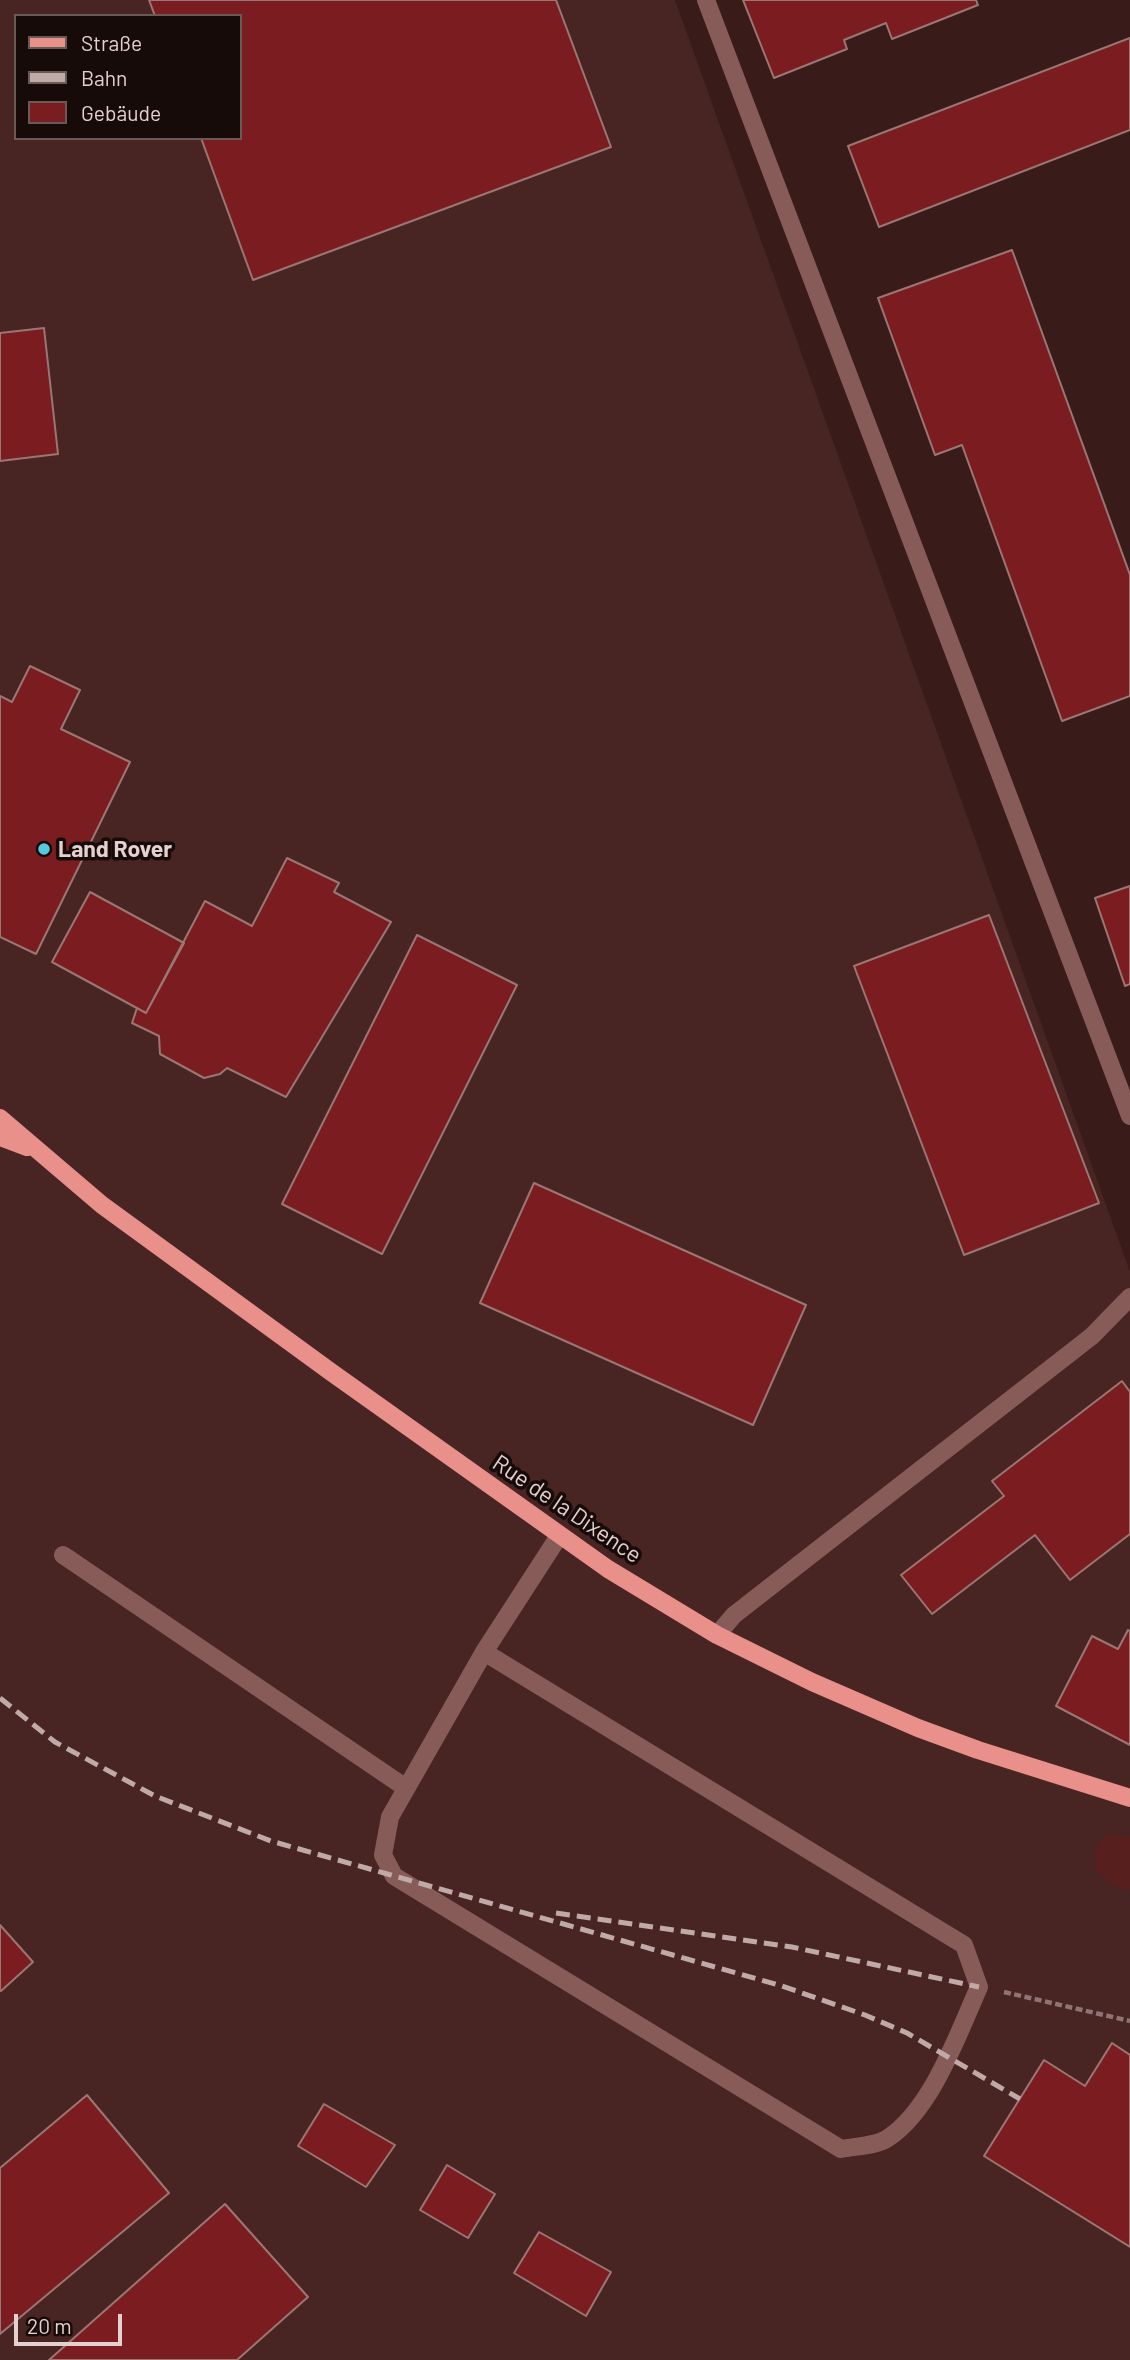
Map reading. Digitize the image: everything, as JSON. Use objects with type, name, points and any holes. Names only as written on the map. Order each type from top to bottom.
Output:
[{"type":"main road","name":"Rue de la Dixence","points":[[0,1118],[113,1213],[559,1536],[717,1635],[812,1682],[918,1728],[1130,1798]]},
{"type":"main road","name":"Rue de la Dixence","points":[[0,1137],[37,1151]]},
{"type":"street","points":[[706,0],[1130,1115]]},
{"type":"street","points":[[717,1635],[734,1615],[1092,1336],[1130,1297]]},
{"type":"street","points":[[484,1653],[964,1945],[979,1987],[948,2056],[915,2116],[886,2140],[841,2149],[394,1876],[383,1855],[390,1817],[484,1653],[559,1536]]},
{"type":"street","points":[[63,1555],[406,1788]]},
{"type":"path","points":[[979,1987],[1130,2021]]},
{"type":"shaded area","points":[[0,0],[675,0],[1130,1272],[1130,2360],[0,2360]]},
{"type":"shaded area","points":[[1109,1834],[1130,1837],[1130,1891],[1112,1885],[1095,1869],[1096,1846]]},
{"type":"building","points":[[149,0],[556,0],[611,147],[253,280],[202,140],[242,140],[242,14],[154,14]]},
{"type":"building","points":[[743,0],[976,0],[978,5],[892,39],[886,23],[844,40],[847,49],[774,78]]},
{"type":"building","points":[[1130,38],[1130,130],[879,227],[848,146]]},
{"type":"building","points":[[1012,250],[1130,575],[1130,696],[1062,721],[962,445],[935,455],[878,298]]},
{"type":"building","points":[[44,328],[58,454],[0,461],[0,333]]},
{"type":"building","name":"Land Rover","points":[[30,666],[80,690],[61,729],[130,762],[36,954],[0,937],[0,696],[12,702]]},
{"type":"building","points":[[287,858],[339,883],[334,892],[391,922],[286,1097],[227,1068],[220,1074],[204,1078],[160,1054],[159,1036],[132,1023],[137,1008],[146,1013],[205,901],[252,926]]},
{"type":"building","points":[[1130,886],[1130,984],[1125,986],[1095,898]]},
{"type":"building","points":[[90,892],[184,943],[146,1013],[52,962]]},
{"type":"building","points":[[989,915],[1099,1203],[964,1255],[854,966]]},
{"type":"building","points":[[417,935],[517,985],[382,1254],[282,1204]]},
{"type":"building","points":[[534,1183],[806,1305],[753,1425],[480,1303]]},
{"type":"building","points":[[1122,1381],[1130,1392],[1130,1534],[1070,1580],[1035,1535],[932,1614],[901,1575],[1004,1496],[992,1481]]},
{"type":"building","points":[[1128,1630],[1130,1745],[1056,1706],[1092,1636],[1118,1649]]},
{"type":"building","points":[[0,1925],[33,1962],[1,1991],[0,1990]]},
{"type":"building","points":[[1112,2043],[1130,2055],[1130,2247],[984,2156],[1044,2060],[1085,2086]]},
{"type":"building","points":[[87,2095],[169,2193],[0,2334],[0,2168]]},
{"type":"building","points":[[324,2104],[395,2145],[366,2187],[298,2146]]},
{"type":"building","points":[[447,2165],[495,2194],[468,2238],[420,2210]]},
{"type":"building","points":[[225,2204],[308,2297],[237,2360],[49,2360]]},
{"type":"building","points":[[539,2232],[611,2272],[586,2316],[514,2273]]},
{"type":"railway","points":[[0,1698],[55,1742],[155,1796],[271,1841],[782,1986],[865,2015],[907,2033],[1020,2099]]},
{"type":"railway","points":[[556,1913],[792,1947],[979,1987]]},
{"type":"place","name":"Land Rover","points":[[44,849]]}]
